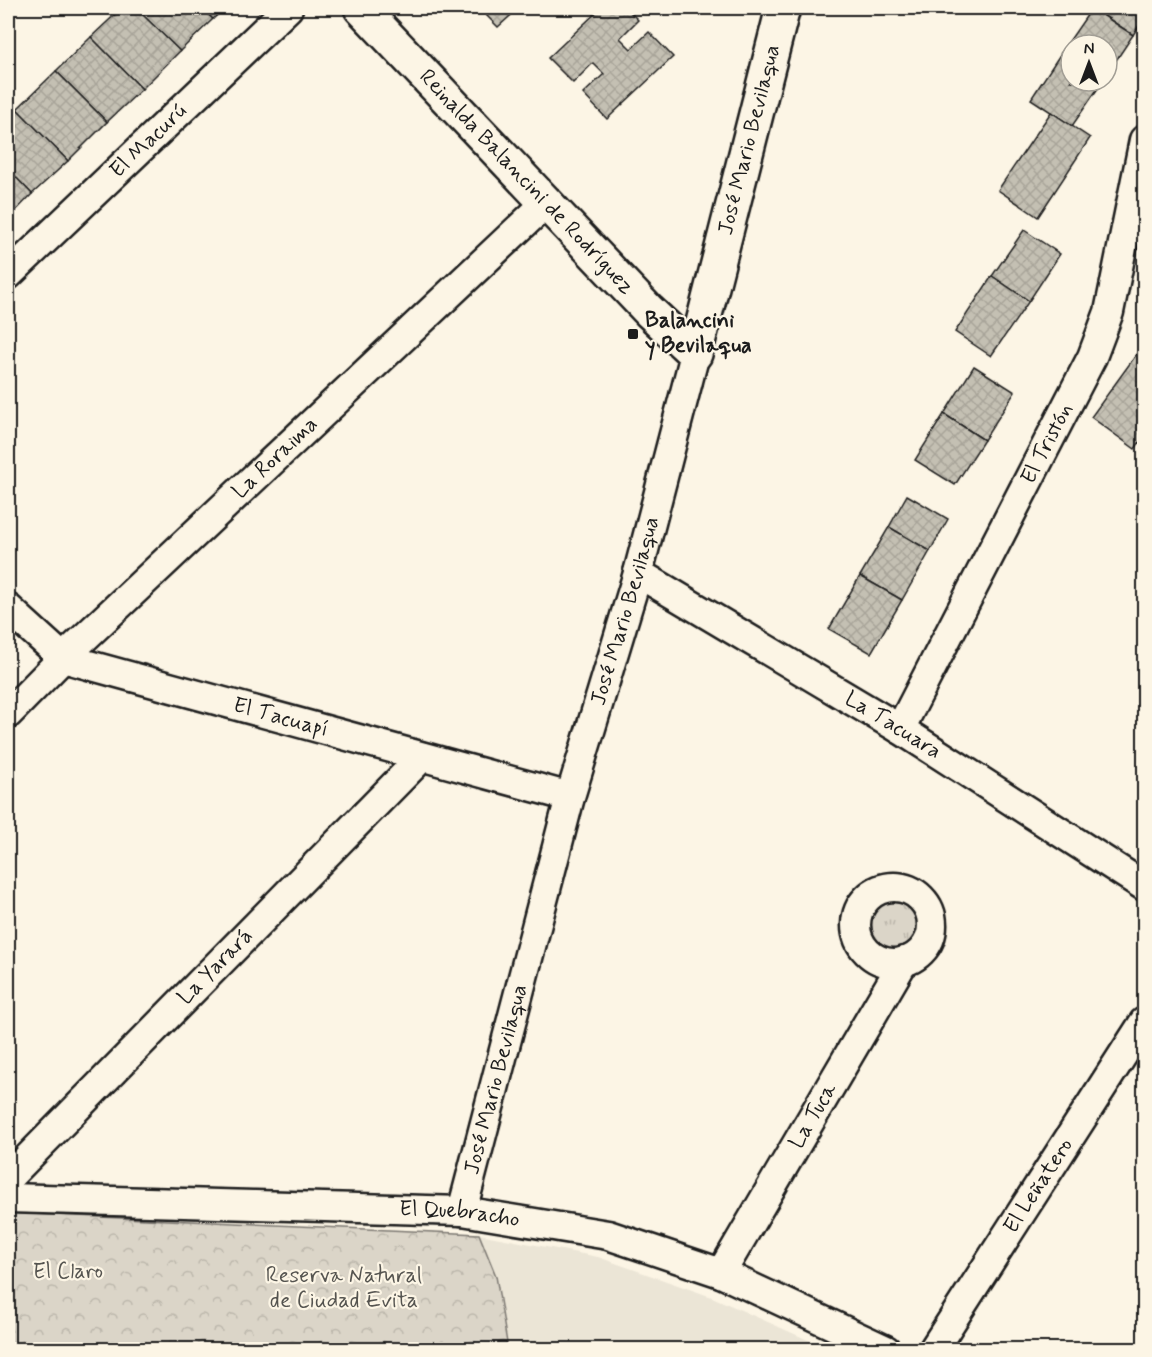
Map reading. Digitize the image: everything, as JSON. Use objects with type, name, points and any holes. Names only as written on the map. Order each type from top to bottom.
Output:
[{"type":"street","name":"El Macurú","points":[[8,274],[288,8]]},
{"type":"street","name":"Reinalda Balancini de Rodríguez","points":[[362,8],[649,311],[695,354]]},
{"type":"street","name":"José Mario Bevilaqua","points":[[462,1211],[570,798],[638,573],[783,8]]},
{"type":"street","name":"El Tristón","points":[[900,729],[1092,357],[1135,240],[1144,140]]},
{"type":"street","name":"La Roraima","points":[[8,714],[63,657],[546,203]]},
{"type":"street","name":"La Tacuara","points":[[638,573],[900,729],[1144,886]]},
{"type":"street","name":"El Tacuapí","points":[[8,608],[63,657],[570,798]]},
{"type":"street","name":"La Yarará","points":[[8,1178],[422,757]]},
{"type":"street","name":"La Tuca","points":[[722,1273],[904,961]]},
{"type":"street","name":"El Leñatero","points":[[933,1350],[1144,1022]]},
{"type":"street","name":"El Quebracho","points":[[8,1198],[462,1211],[608,1235],[722,1273],[886,1350]]},
{"type":"shaded area","points":[[479,1234],[598,1257],[712,1297],[828,1349],[508,1349],[496,1276]]},
{"type":"green space","points":[[894,894],[911,899],[919,907],[924,924],[919,941],[911,949],[894,954],[877,949],[869,941],[864,924],[869,907],[877,899]]},
{"type":"green space","points":[[8,1213],[479,1234],[496,1276],[508,1349],[8,1349]]},
{"type":"building","points":[[122,8],[136,8],[180,51],[142,89],[91,37]]},
{"type":"building","points":[[136,8],[202,8],[213,19],[180,51]]},
{"type":"building","points":[[202,8],[225,8],[213,19]]},
{"type":"building","points":[[479,8],[519,8],[498,27]]},
{"type":"building","points":[[601,8],[626,8],[638,20],[620,38],[631,49],[649,32],[673,57],[607,119],[583,94],[604,74],[593,63],[573,83],[548,58]]},
{"type":"building","points":[[1092,8],[1144,8],[1144,18],[1133,35]]},
{"type":"building","points":[[1092,8],[1133,35],[1119,56],[1119,33],[1075,33]]},
{"type":"building","points":[[91,37],[142,89],[107,122],[56,71]]},
{"type":"building","points":[[1059,56],[1059,93],[1095,93],[1072,126],[1031,99]]},
{"type":"building","points":[[56,71],[107,122],[68,161],[17,109]]},
{"type":"building","points":[[17,109],[68,161],[32,194],[8,169],[8,118]]},
{"type":"building","points":[[1051,112],[1090,138],[1038,217],[998,190]]},
{"type":"building","points":[[8,169],[32,194],[8,219]]},
{"type":"building","points":[[1024,230],[1060,254],[1029,301],[992,276]]},
{"type":"building","points":[[992,276],[1029,301],[991,356],[955,332]]},
{"type":"building","points":[[1144,344],[1144,436],[1135,449],[1091,417]]},
{"type":"building","points":[[974,366],[1015,392],[984,440],[944,414]]},
{"type":"building","points":[[944,414],[984,440],[955,485],[915,460]]},
{"type":"building","points":[[907,495],[948,519],[930,551],[889,527]]},
{"type":"building","points":[[889,527],[930,551],[902,600],[860,576]]},
{"type":"building","points":[[860,576],[902,600],[871,653],[829,629]]},
{"type":"place","name":"Balancini y Bevilaqua","points":[[633,334]]},
{"type":"park label","name":"El Claro","points":[[68,1272]]},
{"type":"park label","name":"Reserva Natural de Ciudad Evita","points":[[344,1288]]}]
